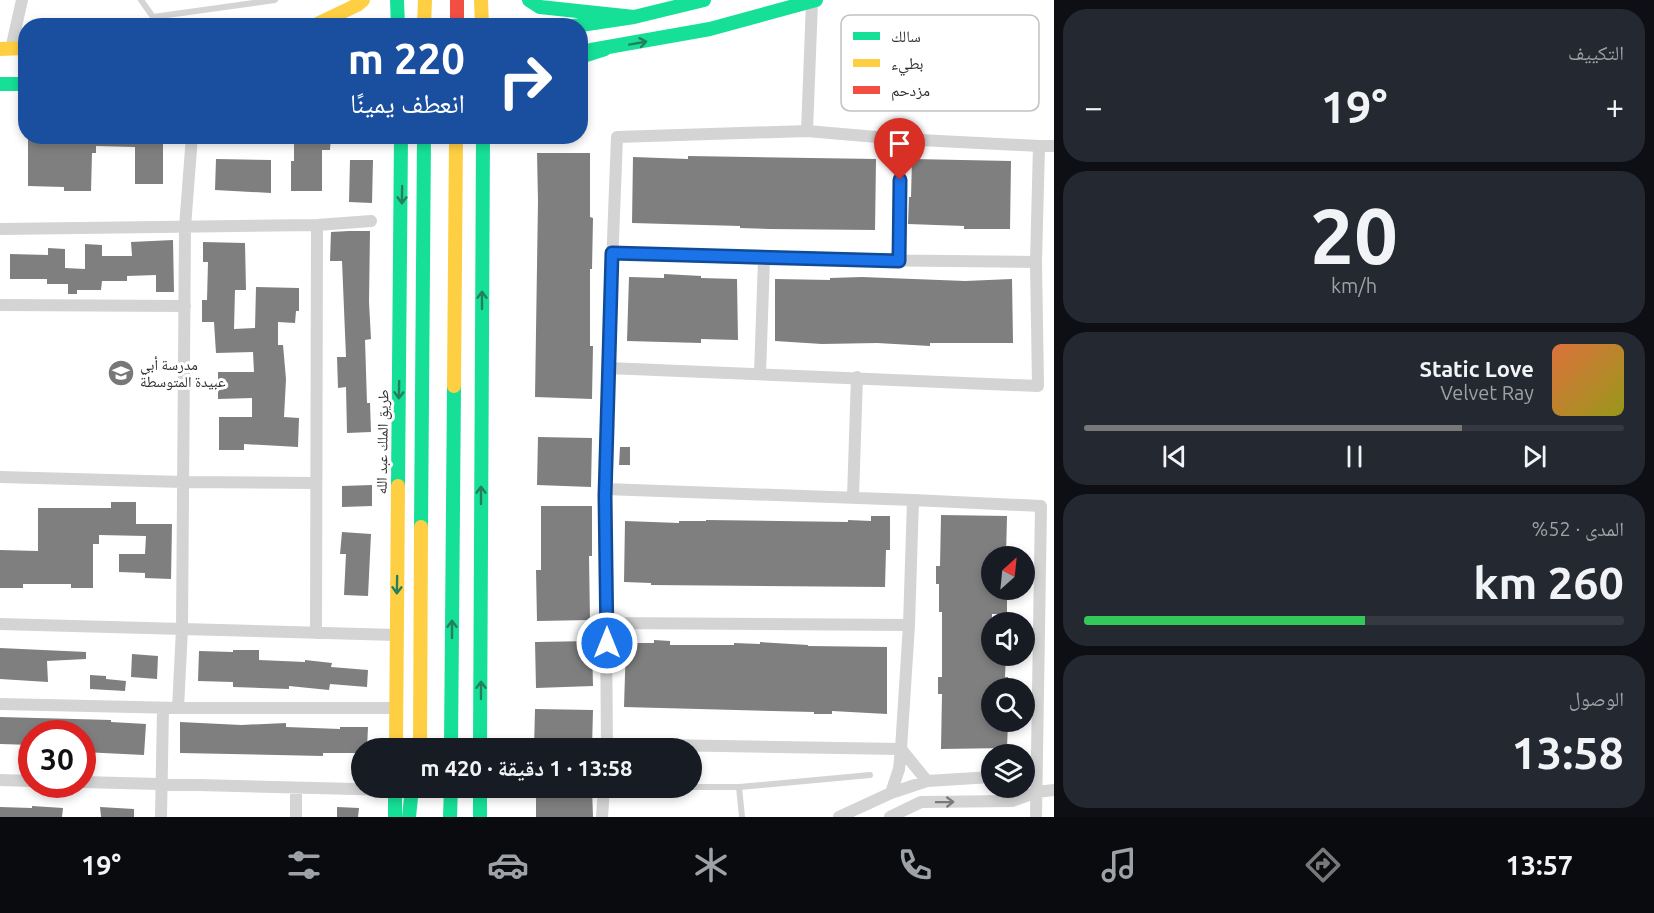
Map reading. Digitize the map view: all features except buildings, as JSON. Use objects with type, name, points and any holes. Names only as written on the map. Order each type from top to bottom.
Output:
[{"type":"main road","points":[[330,18],[363,0]]},
{"type":"main road","points":[[397,0],[398,18]]},
{"type":"main road","points":[[424,0],[424,18]]},
{"type":"main road","points":[[457,0],[457,18]]},
{"type":"main road","points":[[481,0],[482,18]]},
{"type":"main road","points":[[529,0],[540,7],[634,17]]},
{"type":"main road","points":[[588,24],[634,17],[704,0]]},
{"type":"main road","points":[[588,50],[710,29],[814,1]]},
{"type":"main road","points":[[588,54],[605,49]]},
{"type":"main road","points":[[0,84],[18,84]]},
{"type":"main road","points":[[398,144],[402,166]]},
{"type":"main road","name":"طريق الملك عبد الله","points":[[396,738],[401,144]]},
{"type":"main road","points":[[402,166],[408,144]]},
{"type":"main road","points":[[418,738],[424,144]]},
{"type":"main road","points":[[453,738],[456,144]]},
{"type":"main road","points":[[479,144],[483,156]]},
{"type":"main road","points":[[480,738],[483,144]]},
{"type":"main road","points":[[483,156],[487,144]]},
{"type":"main road","points":[[395,798],[395,817]]},
{"type":"main road","points":[[409,817],[411,798]]},
{"type":"main road","points":[[420,798],[420,817]]},
{"type":"main road","points":[[450,817],[451,798]]},
{"type":"main road","points":[[459,798],[460,817]]},
{"type":"main road","points":[[480,798],[480,817]]},
{"type":"street","points":[[18,18],[22,0]]},
{"type":"street","points":[[807,131],[814,1]]},
{"type":"street","points":[[12,49],[18,20]]},
{"type":"street","points":[[607,738],[605,489],[617,136],[807,131],[900,139],[1054,146]]},
{"type":"street","points":[[899,261],[900,139]]},
{"type":"street","points":[[178,708],[182,629],[185,227],[191,144]]},
{"type":"street","points":[[608,368],[1038,386],[1036,262],[1039,146]]},
{"type":"street","points":[[0,229],[317,225],[371,220]]},
{"type":"street","points":[[316,633],[317,225]]},
{"type":"street","points":[[612,253],[764,259],[1036,262]]},
{"type":"street","points":[[760,374],[764,259]]},
{"type":"street","points":[[0,306],[185,306]]},
{"type":"street","points":[[854,497],[857,377]]},
{"type":"street","points":[[0,477],[316,483]]},
{"type":"street","points":[[605,489],[1041,506],[1036,817]]},
{"type":"street","points":[[891,793],[899,769],[901,749],[909,625],[913,500]]},
{"type":"street","points":[[607,623],[909,625]]},
{"type":"street","points":[[0,624],[397,635]]},
{"type":"street","points":[[0,704],[163,708],[396,708]]},
{"type":"street","points":[[161,817],[163,708]]},
{"type":"street","points":[[702,747],[901,749]]},
{"type":"street","points":[[901,749],[927,781]]},
{"type":"street","points":[[839,817],[891,793],[927,781],[981,778]]},
{"type":"street","points":[[0,780],[18,781]]},
{"type":"street","points":[[96,782],[351,789]]},
{"type":"street","points":[[296,788],[296,817]]},
{"type":"street","points":[[890,817],[921,802],[1012,801],[1037,792],[1054,790]]},
{"type":"street","points":[[602,817],[603,798]]},
{"type":"lane","points":[[141,0],[153,17],[275,0]]},
{"type":"lane","points":[[702,787],[740,787],[870,775]]},
{"type":"lane","points":[[740,787],[742,817]]},
{"type":"traffic: fast","points":[[397,0],[398,18]]},
{"type":"traffic: fast","points":[[529,0],[540,7],[634,17]]},
{"type":"traffic: fast","points":[[588,24],[634,17],[704,0]]},
{"type":"traffic: fast","points":[[591,50],[710,29],[816,0]]},
{"type":"traffic: fast","points":[[588,54],[605,49]]},
{"type":"traffic: fast","points":[[0,84],[18,84]]},
{"type":"traffic: fast","points":[[398,486],[401,144]]},
{"type":"traffic: fast","points":[[421,527],[424,144]]},
{"type":"traffic: fast","points":[[480,738],[483,144]]},
{"type":"traffic: fast","points":[[451,738],[454,386]]},
{"type":"traffic: fast","points":[[395,798],[395,817]]},
{"type":"traffic: fast","points":[[409,817],[411,798]]},
{"type":"traffic: fast","points":[[450,817],[451,798]]},
{"type":"traffic: fast","points":[[480,798],[480,817]]},
{"type":"traffic: slow","points":[[330,18],[363,0]]},
{"type":"traffic: slow","points":[[424,18],[425,0]]},
{"type":"traffic: slow","points":[[481,0],[482,18]]},
{"type":"traffic: slow","points":[[0,49],[18,48]]},
{"type":"traffic: slow","points":[[454,386],[456,144]]},
{"type":"traffic: slow","points":[[396,738],[398,486]]},
{"type":"traffic: slow","points":[[420,738],[421,527]]},
{"type":"traffic: jam","points":[[457,0],[457,18]]},
{"type":"place","name":"مدرسة أبي عبيدة المتوسطة","points":[[121,373]]},
{"type":"route","points":[[607,643],[605,496],[612,253],[899,261],[900,180]]}]
